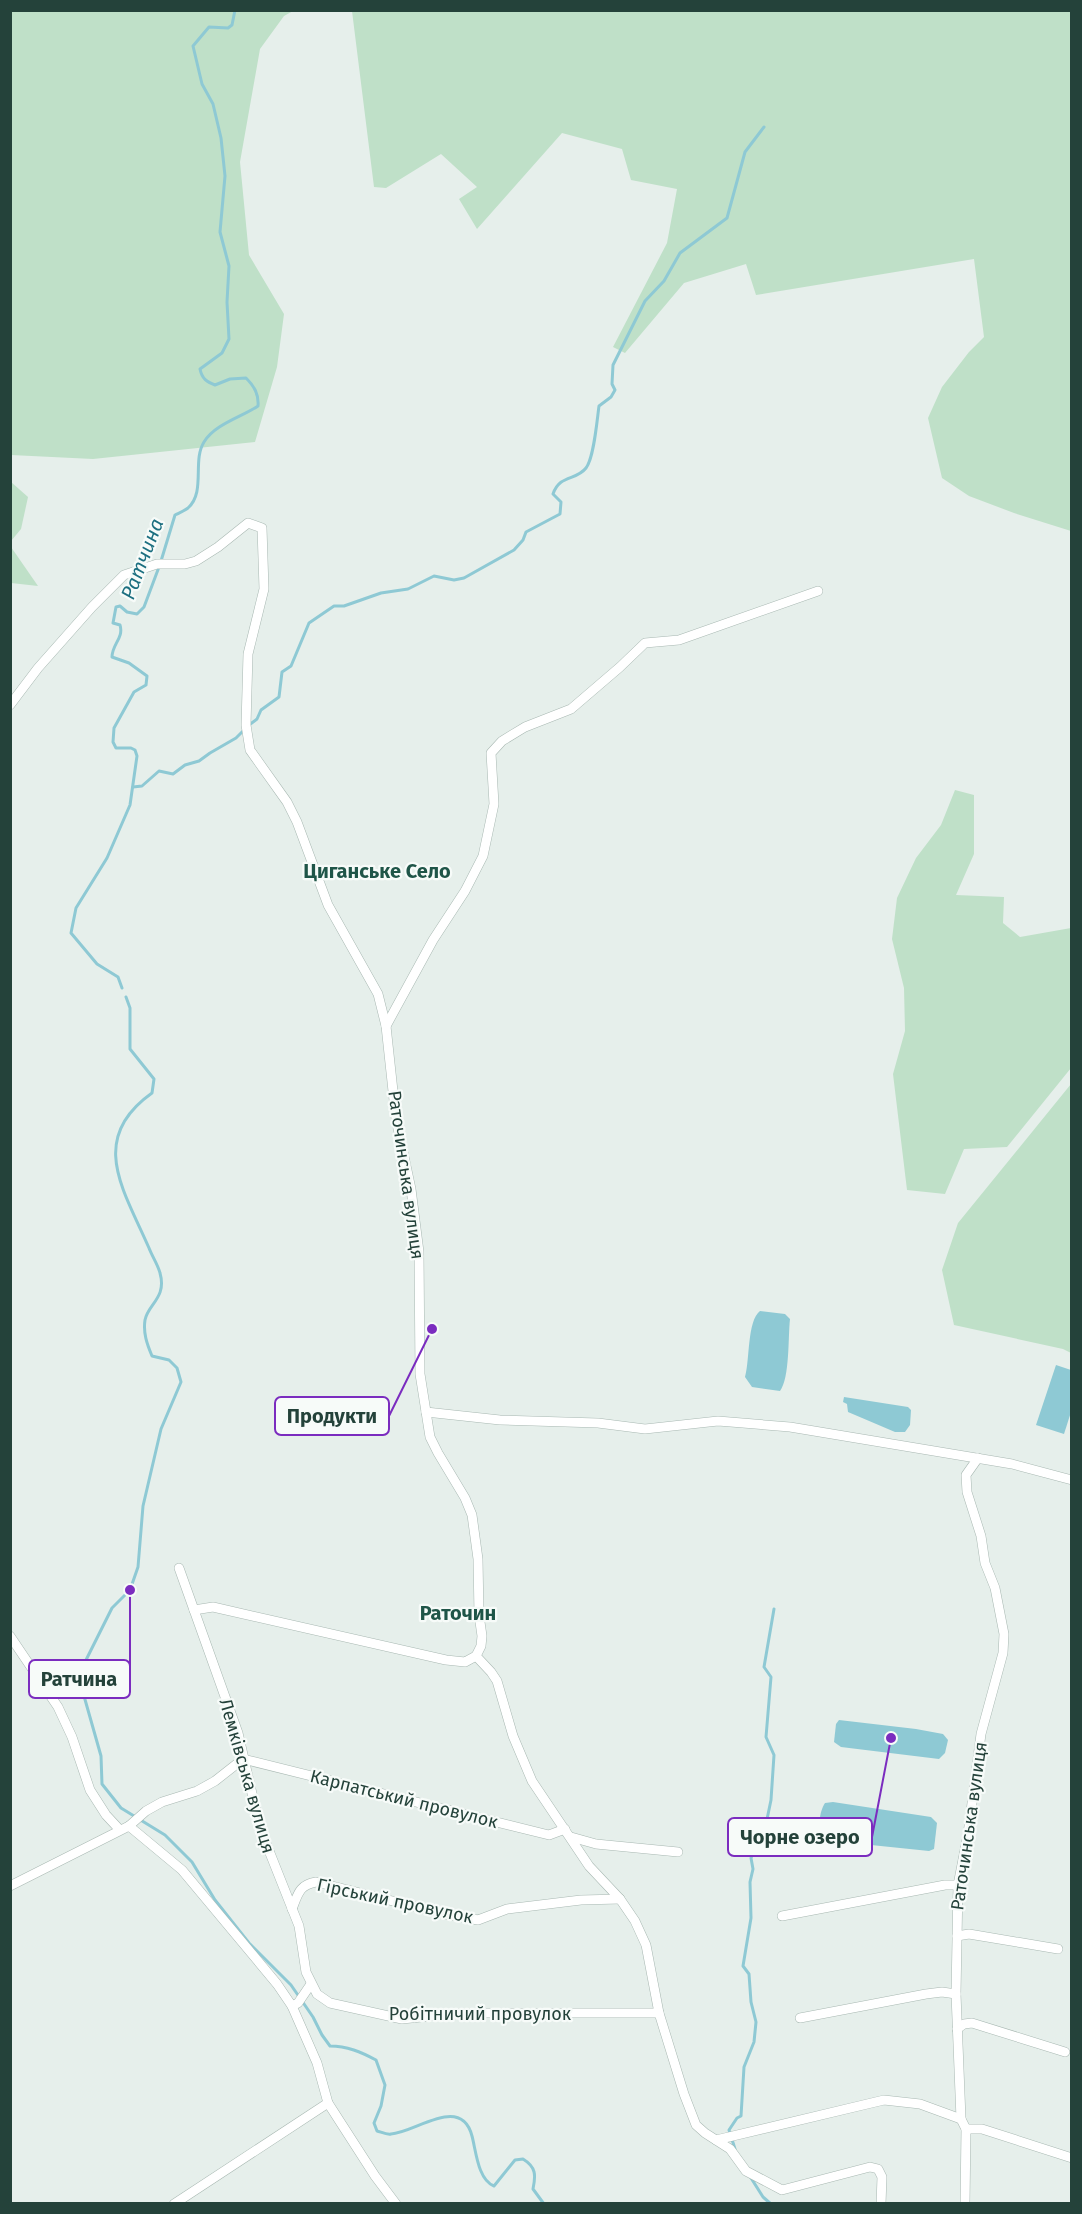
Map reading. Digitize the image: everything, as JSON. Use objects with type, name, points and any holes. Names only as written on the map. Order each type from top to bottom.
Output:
[{"type":"street","name":"Раточинська вулиця","points":[[10,705],[38,669],[107,590],[124,575],[157,564],[185,564],[196,561],[248,523],[262,528],[264,589],[248,654],[246,725],[250,750],[287,802],[297,822],[328,905],[378,994],[386,1026],[396,1119],[411,1189],[419,1252],[420,1374],[430,1437],[465,1498],[472,1515],[478,1559],[479,1615],[482,1636],[481,1646],[476,1656]]},
{"type":"street","points":[[386,1026],[483,856],[494,804],[491,753],[502,741],[525,726],[571,709],[645,643],[679,640],[818,591]]},
{"type":"street","points":[[426,1412],[500,1420],[598,1424],[645,1429],[718,1421],[780,1426],[1012,1464],[1071,1480]]},
{"type":"street","name":"Раточинська вулиця","points":[[965,2204],[966,2129],[961,2119],[956,1994],[958,1885],[968,1833],[981,1734],[1003,1653],[1004,1634],[995,1588],[985,1563],[981,1536],[967,1492],[966,1475],[978,1458]]},
{"type":"street","name":"Лемківська вулиця","points":[[179,1568],[238,1733],[260,1828],[299,1926],[310,1984]]},
{"type":"street","points":[[194,1610],[213,1607],[446,1660],[465,1662],[476,1656],[496,1682],[513,1736],[532,1781],[589,1866],[620,1899],[635,1921],[646,1945],[659,2013],[690,2113],[696,2125],[730,2149],[746,2171],[782,2190],[870,2167],[878,2169],[882,2177],[880,2204]]},
{"type":"street","points":[[10,1636],[58,1707],[72,1737],[90,1790],[106,1815],[128,1825],[182,1870],[295,2004],[317,2063],[328,2103],[396,2204]]},
{"type":"street","points":[[10,1886],[128,1825],[162,1802],[215,1782],[243,1759]]},
{"type":"street","name":"Карпатський провулок","points":[[243,1759],[549,1835],[568,1833],[596,1844],[678,1852]]},
{"type":"street","name":"Гірський провулок","points":[[292,1909],[299,1892],[306,1884],[316,1882],[478,1920],[507,1909],[581,1900],[620,1899]]},
{"type":"street","points":[[782,1916],[945,1885],[958,1885]]},
{"type":"street","points":[[957,1936],[969,1934],[1058,1949]]},
{"type":"street","points":[[295,2004],[305,1994],[310,1984]]},
{"type":"street","name":"Робітничий провулок","points":[[310,1984],[317,1994],[330,2003],[402,2019],[460,2013],[659,2013]]},
{"type":"street","points":[[800,2018],[926,1994],[942,1992],[956,1994]]},
{"type":"street","points":[[957,2029],[964,2024],[972,2023],[1065,2052]]},
{"type":"street","points":[[716,2140],[884,2100],[920,2104],[961,2119]]},
{"type":"street","points":[[174,2204],[328,2103]]},
{"type":"street","points":[[966,2129],[982,2129],[1071,2158]]},
{"type":"green space","points":[[11,10],[293,11],[284,16],[260,49],[240,162],[249,255],[284,314],[277,367],[255,442],[93,459],[11,455]]},
{"type":"green space","points":[[352,11],[1071,11],[1071,531],[969,496],[942,478],[928,418],[942,387],[969,352],[984,337],[974,259],[756,295],[746,264],[684,283],[625,353],[613,347],[667,243],[677,189],[631,180],[622,149],[562,133],[477,229],[459,199],[477,187],[441,154],[386,188],[374,187]]},
{"type":"green space","points":[[11,482],[28,497],[21,529],[11,541]]},
{"type":"green space","points":[[11,547],[38,586],[11,583]]},
{"type":"green space","points":[[955,790],[974,795],[974,854],[956,895],[1004,897],[1003,923],[1020,937],[1071,928],[1071,1068],[1007,1147],[964,1149],[945,1194],[907,1190],[893,1074],[905,1031],[904,988],[892,939],[897,898],[916,858],[941,825]]},
{"type":"green space","points":[[1071,1084],[1071,1353],[1063,1349],[954,1325],[942,1270],[958,1223]]},
{"type":"water","points":[[760,1311],[785,1314],[790,1319],[786,1377],[780,1391],[752,1387],[745,1377],[753,1323]]},
{"type":"water","points":[[1056,1365],[1071,1370],[1071,1412],[1064,1434],[1036,1425]]},
{"type":"water","points":[[844,1397],[908,1407],[911,1410],[910,1425],[905,1432],[895,1432],[848,1412],[847,1404],[843,1402]]},
{"type":"water","points":[[839,1720],[943,1734],[948,1740],[945,1753],[939,1759],[841,1747],[834,1742],[836,1724]]},
{"type":"water","points":[[833,1802],[931,1817],[937,1823],[934,1849],[929,1851],[824,1838],[820,1826],[821,1811],[825,1803]]},
{"type":"waterway","name":"Ратчина","points":[[161,561],[175,515],[188,508],[196,494],[199,458],[204,442],[215,430],[258,406],[258,398],[246,378],[230,379],[215,385],[205,380],[200,369],[222,353],[229,339],[227,302],[229,266],[220,232],[225,176],[221,138],[213,104],[202,84],[193,46],[209,27],[228,28],[232,25],[235,10]]},
{"type":"waterway","points":[[249,725],[257,719],[261,710],[279,697],[282,672],[291,666],[309,623],[334,606],[344,606],[381,593],[408,589],[434,576],[454,580],[464,578],[514,550],[523,540],[526,532],[560,514],[561,502],[553,494],[560,483],[578,475],[589,463],[599,406],[611,397],[615,390],[612,384],[613,365],[645,301],[664,281],[680,253],[727,218],[745,152],[764,127]]},
{"type":"waterway","name":"Ратчина","points":[[122,988],[118,977],[97,964],[71,933],[76,908],[107,858],[130,805],[137,756],[135,750],[116,748],[113,742],[114,728],[134,692],[146,685],[147,676],[129,663],[112,657],[121,630],[120,625],[113,623],[116,607],[120,606],[127,612],[137,614],[144,607],[159,567]]},
{"type":"waterway","points":[[133,787],[142,786],[159,771],[173,774],[185,765],[199,761],[236,738],[244,730]]},
{"type":"waterway","name":"Ратчина","points":[[126,997],[130,1008],[130,1049],[154,1079],[152,1093],[132,1110],[121,1128],[116,1147],[117,1166],[130,1206],[160,1273],[161,1289],[145,1320],[147,1343],[152,1356],[169,1360],[177,1368],[181,1382],[161,1429],[143,1506],[138,1567],[130,1590],[112,1608],[86,1660],[84,1696],[101,1756],[102,1784],[121,1808],[165,1835],[192,1862],[215,1900],[249,1943],[291,1985],[330,2046],[354,2050],[376,2060],[385,2085],[381,2106],[374,2123],[377,2131],[391,2134],[436,2119],[458,2118],[466,2124],[472,2136],[476,2157],[484,2178],[494,2186],[515,2160],[523,2159],[533,2168],[535,2175],[533,2189],[544,2204]]},
{"type":"waterway","points":[[735,2149],[729,2130],[741,2116],[744,2067],[754,2042],[756,2022],[751,2002],[749,1974],[743,1966],[751,1918],[750,1882],[753,1869],[751,1858],[766,1824],[771,1800],[774,1755],[766,1737],[771,1677],[764,1667],[774,1609]]},
{"type":"waterway","points":[[751,2178],[763,2197],[771,2204]]},
{"type":"place","name":"Продукти","points":[[432,1329]]},
{"type":"place","name":"Ратчина","points":[[130,1590]]},
{"type":"place","name":"Чорне озеро","points":[[891,1738]]},
{"type":"district","name":"Циганське Село","points":[[377,871]]},
{"type":"district","name":"Раточин","points":[[458,1613]]}]
